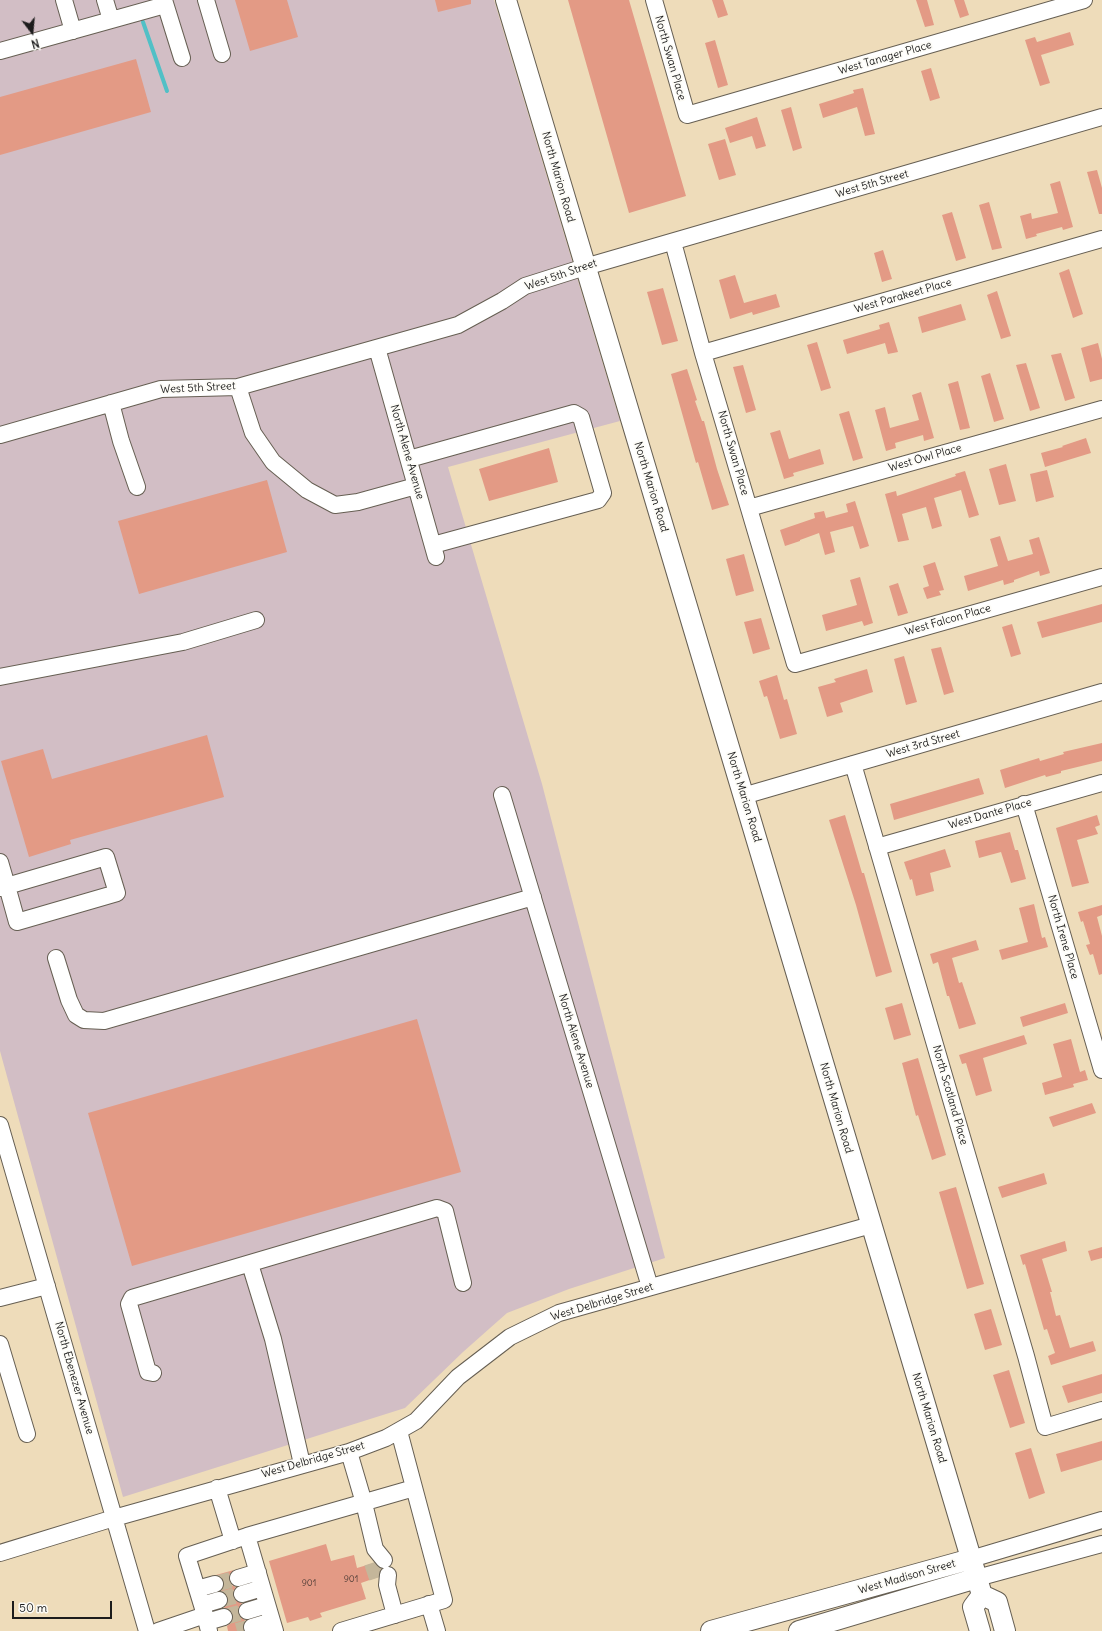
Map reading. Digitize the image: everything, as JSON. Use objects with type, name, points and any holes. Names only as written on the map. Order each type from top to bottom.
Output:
[{"type":"main road","name":"North Marion Road","points":[[506,0],[980,1586]]},
{"type":"main road","name":"West Madison Street","points":[[711,1631],[971,1559]]},
{"type":"main road","name":"West Madison Street","points":[[799,1631],[980,1586]]},
{"type":"main road","points":[[980,1631],[973,1608],[980,1586],[997,1602],[1006,1631]]},
{"type":"street","points":[[64,0],[73,31]]},
{"type":"street","points":[[105,0],[111,20]]},
{"type":"street","points":[[206,0],[222,54]]},
{"type":"street","name":"North Swan Place","points":[[654,0],[687,115]]},
{"type":"street","name":"West Tanager Place","points":[[687,115],[1084,0]]},
{"type":"street","points":[[0,51],[111,20],[165,3],[182,58]]},
{"type":"street","name":"West 5th Street","points":[[0,435],[160,389],[238,387],[458,325],[502,301],[525,286],[585,266],[1102,117]]},
{"type":"street","name":"West Parakeet Place","points":[[703,353],[1102,239]]},
{"type":"street","name":"North Swan Place","points":[[672,242],[794,664]]},
{"type":"street","name":"North Alene Avenue","points":[[377,348],[408,459],[435,551],[598,500],[604,493],[581,418],[574,413],[408,459]]},
{"type":"street","points":[[238,387],[253,433],[273,462],[307,490],[335,505],[358,502],[416,486]]},
{"type":"street","points":[[111,403],[121,441],[136,487]]},
{"type":"street","name":"West Owl Place","points":[[749,508],[1102,409]]},
{"type":"street","name":"West Falcon Place","points":[[794,664],[1102,577]]},
{"type":"street","points":[[0,677],[183,642],[256,620]]},
{"type":"street","name":"West 3rd Street","points":[[743,796],[1102,692]]},
{"type":"street","name":"North Scotland Place","points":[[853,764],[1024,1348],[1045,1427],[1102,1410]]},
{"type":"street","name":"West Dante Place","points":[[877,847],[1102,783]]},
{"type":"street","name":"North Alene Avenue","points":[[502,795],[650,1287]]},
{"type":"street","name":"North Irene Place","points":[[1024,804],[1102,1070]]},
{"type":"street","points":[[0,862],[3,887],[17,922],[117,893],[106,857],[3,887]]},
{"type":"street","points":[[56,958],[69,1000],[76,1015],[84,1020],[104,1021],[533,897]]},
{"type":"street","name":"North Ebenezer Avenue","points":[[0,1125],[147,1631]]},
{"type":"street","points":[[153,1373],[148,1372],[129,1304],[132,1298],[437,1208],[445,1211],[463,1283]]},
{"type":"street","name":"West Delbridge Street","points":[[0,1553],[217,1488],[349,1452],[386,1438],[416,1421],[458,1377],[510,1337],[559,1313],[871,1225]]},
{"type":"street","points":[[250,1264],[273,1339],[302,1464]]},
{"type":"street","points":[[0,1298],[47,1286]]},
{"type":"street","points":[[0,1344],[27,1434]]},
{"type":"street","points":[[341,1631],[444,1600],[399,1431]]},
{"type":"street","points":[[349,1452],[395,1614]]},
{"type":"street","points":[[217,1488],[240,1539],[258,1572],[274,1626],[252,1627]]},
{"type":"street","points":[[206,1618],[187,1556],[414,1488]]},
{"type":"street","name":"West Madison Street","points":[[971,1559],[1102,1520]]},
{"type":"street","name":"West Madison Street","points":[[980,1586],[1102,1544]]},
{"type":"street","points":[[238,1578],[258,1572]]},
{"type":"street","points":[[197,1589],[215,1584]]},
{"type":"street","points":[[242,1594],[262,1588]]},
{"type":"street","points":[[206,1618],[219,1600]]},
{"type":"street","points":[[430,1604],[437,1631]]},
{"type":"street","points":[[247,1611],[267,1605]]},
{"type":"street","points":[[158,1631],[206,1618],[224,1617]]},
{"type":"shaded area","points":[[0,0],[494,0],[620,421],[448,467],[542,784],[665,1258],[569,1289],[507,1313],[463,1352],[405,1408],[123,1497],[0,1051]]},
{"type":"building","points":[[235,0],[287,0],[298,37],[250,51]]},
{"type":"building","points":[[435,0],[471,0],[471,4],[438,12]]},
{"type":"building","points":[[568,0],[629,0],[686,196],[629,213]]},
{"type":"building","points":[[712,0],[723,0],[728,15],[718,18]]},
{"type":"building","points":[[916,0],[927,0],[934,25],[925,27]]},
{"type":"building","points":[[954,0],[964,0],[969,15],[960,18]]},
{"type":"building","points":[[1070,32],[1074,45],[1041,55],[1050,83],[1040,86],[1025,40],[1035,37],[1037,42]]},
{"type":"building","points":[[715,40],[728,85],[718,88],[705,43]]},
{"type":"building","points":[[136,59],[151,112],[0,155],[0,97]]},
{"type":"building","points":[[931,68],[940,98],[930,101],[921,71]]},
{"type":"building","points":[[863,88],[875,134],[865,136],[857,107],[823,118],[819,104],[854,93],[853,90]]},
{"type":"building","points":[[791,107],[802,148],[793,151],[781,110]]},
{"type":"building","points":[[757,117],[766,146],[756,149],[752,136],[730,143],[725,128]]},
{"type":"building","points":[[725,139],[736,175],[719,180],[708,144]]},
{"type":"building","points":[[1097,170],[1102,188],[1102,214],[1099,214],[1087,172]]},
{"type":"building","points":[[1060,181],[1073,227],[1063,230],[1062,227],[1036,234],[1037,236],[1026,239],[1020,216],[1031,213],[1032,219],[1058,213],[1050,184]]},
{"type":"building","points":[[989,202],[1002,248],[992,250],[979,205]]},
{"type":"building","points":[[952,212],[966,258],[956,261],[942,215]]},
{"type":"building","points":[[883,250],[892,279],[882,282],[874,253]]},
{"type":"building","points":[[1069,269],[1083,314],[1073,318],[1059,273]]},
{"type":"building","points":[[735,275],[744,303],[776,294],[780,307],[753,315],[752,312],[730,319],[719,280]]},
{"type":"building","points":[[663,288],[678,341],[662,345],[647,292]]},
{"type":"building","points":[[997,291],[1011,336],[1001,339],[987,295]]},
{"type":"building","points":[[961,304],[966,320],[922,333],[918,317]]},
{"type":"building","points":[[889,322],[898,352],[888,354],[885,343],[847,354],[843,340],[880,329],[879,325]]},
{"type":"building","points":[[817,342],[831,388],[821,391],[807,345]]},
{"type":"building","points":[[1098,343],[1102,359],[1102,379],[1090,382],[1081,348]]},
{"type":"building","points":[[1061,353],[1075,398],[1065,401],[1051,355]]},
{"type":"building","points":[[1026,363],[1040,408],[1030,411],[1016,365]]},
{"type":"building","points":[[743,365],[756,410],[746,413],[733,367]]},
{"type":"building","points":[[687,369],[697,400],[695,401],[702,421],[704,421],[717,469],[729,505],[712,510],[698,462],[696,463],[671,374]]},
{"type":"building","points":[[990,373],[1004,419],[994,422],[981,376]]},
{"type":"building","points":[[958,381],[970,428],[960,430],[948,384]]},
{"type":"building","points":[[921,392],[934,438],[924,441],[923,435],[895,443],[896,448],[886,451],[875,410],[885,407],[890,428],[919,420],[912,395]]},
{"type":"building","points":[[849,411],[863,458],[853,461],[839,414]]},
{"type":"building","points":[[780,430],[789,459],[820,449],[824,464],[793,473],[794,476],[784,479],[770,433]]},
{"type":"building","points":[[1086,438],[1091,453],[1045,467],[1041,453],[1063,447],[1062,446]]},
{"type":"building","points":[[549,448],[558,482],[489,501],[479,469]]},
{"type":"building","points":[[1006,464],[1016,501],[999,505],[989,469]]},
{"type":"building","points":[[1047,470],[1054,497],[1036,502],[1030,474]]},
{"type":"building","points":[[965,471],[979,515],[969,518],[961,490],[934,498],[942,526],[932,529],[926,507],[902,514],[909,540],[898,542],[885,494],[896,491],[897,496],[956,476],[955,474]]},
{"type":"building","points":[[267,480],[287,552],[139,594],[118,521]]},
{"type":"building","points":[[855,501],[869,546],[860,549],[853,526],[830,532],[835,552],[825,555],[819,533],[785,546],[780,530],[815,518],[814,513],[824,511],[826,518],[848,512],[846,504]]},
{"type":"building","points":[[1000,536],[1008,561],[1033,554],[1029,540],[1039,537],[1050,573],[1040,576],[1039,571],[1004,585],[1003,580],[968,591],[964,576],[998,566],[990,539]]},
{"type":"building","points":[[744,554],[754,591],[736,596],[726,559]]},
{"type":"building","points":[[935,562],[944,590],[939,591],[941,595],[927,599],[923,588],[929,586],[923,566]]},
{"type":"building","points":[[860,577],[873,623],[864,626],[862,621],[826,631],[822,615],[857,605],[850,580]]},
{"type":"building","points":[[898,583],[908,613],[898,616],[889,586]]},
{"type":"building","points":[[1102,604],[1102,622],[1042,638],[1037,622]]},
{"type":"building","points":[[761,618],[770,649],[753,654],[744,622]]},
{"type":"building","points":[[1012,624],[1021,654],[1011,657],[1002,627]]},
{"type":"building","points":[[941,647],[954,692],[944,695],[931,649]]},
{"type":"building","points":[[904,656],[917,702],[906,705],[894,659]]},
{"type":"building","points":[[867,669],[873,692],[840,703],[843,712],[827,717],[818,687],[836,682],[834,679]]},
{"type":"building","points":[[777,675],[784,700],[787,699],[797,734],[780,739],[767,696],[764,697],[759,681]]},
{"type":"building","points":[[207,735],[224,797],[70,840],[71,844],[29,857],[1,761],[43,749],[52,779]]},
{"type":"building","points":[[1102,743],[1102,761],[1061,771],[1061,773],[1046,777],[1045,775],[1005,788],[1000,770],[1039,758],[1040,761],[1064,754],[1063,752]]},
{"type":"building","points":[[979,778],[984,794],[894,820],[890,804]]},
{"type":"building","points":[[845,815],[862,873],[864,873],[892,972],[876,977],[856,905],[829,820]]},
{"type":"building","points":[[1097,815],[1100,825],[1095,827],[1098,834],[1077,840],[1089,883],[1072,887],[1056,828]]},
{"type":"building","points":[[1010,832],[1015,850],[1018,850],[1026,879],[1011,883],[1001,852],[979,858],[975,841]]},
{"type":"building","points":[[945,849],[951,867],[930,873],[934,891],[916,896],[912,879],[910,880],[904,862]]},
{"type":"building","points":[[1034,904],[1042,938],[1045,937],[1048,947],[1002,960],[999,950],[1028,942],[1019,908]]},
{"type":"building","points":[[1102,905],[1102,915],[1097,917],[1102,936],[1102,974],[1099,975],[1093,954],[1090,955],[1086,945],[1090,944],[1083,921],[1081,922],[1078,912]]},
{"type":"building","points":[[976,940],[979,950],[952,958],[959,983],[962,982],[976,1024],[959,1029],[949,996],[947,996],[938,962],[933,964],[930,954]]},
{"type":"building","points":[[902,1003],[911,1035],[894,1040],[885,1008]]},
{"type":"building","points":[[1065,1003],[1068,1013],[1023,1027],[1020,1017]]},
{"type":"building","points":[[417,1019],[461,1172],[132,1266],[88,1113]]},
{"type":"building","points":[[1024,1035],[1027,1044],[983,1058],[992,1091],[976,1096],[966,1063],[962,1064],[959,1055]]},
{"type":"building","points":[[1071,1039],[1080,1072],[1085,1070],[1088,1080],[1073,1084],[1074,1087],[1045,1095],[1042,1083],[1062,1077],[1053,1044]]},
{"type":"building","points":[[918,1058],[946,1155],[932,1160],[918,1115],[916,1116],[902,1063]]},
{"type":"building","points":[[1092,1103],[1096,1113],[1053,1127],[1049,1117]]},
{"type":"building","points":[[1044,1173],[1047,1184],[1002,1198],[998,1187]]},
{"type":"building","points":[[956,1187],[984,1284],[967,1289],[939,1192]]},
{"type":"building","points":[[1065,1241],[1067,1251],[1042,1259],[1052,1292],[1050,1292],[1056,1316],[1060,1315],[1070,1348],[1093,1341],[1096,1351],[1051,1365],[1048,1356],[1055,1353],[1047,1329],[1044,1330],[1025,1264],[1023,1265],[1020,1255]]},
{"type":"building","points":[[1102,1247],[1102,1258],[1091,1261],[1088,1251]]},
{"type":"building","points":[[991,1309],[1002,1345],[985,1350],[974,1314]]},
{"type":"building","points":[[1009,1370],[1025,1423],[1010,1428],[993,1375]]},
{"type":"building","points":[[1102,1374],[1102,1393],[1068,1403],[1062,1386]]},
{"type":"building","points":[[1102,1441],[1102,1460],[1061,1472],[1056,1454]]},
{"type":"building","points":[[1031,1448],[1045,1493],[1029,1499],[1015,1453]]},
{"type":"building","points":[[326,1544],[331,1561],[354,1555],[357,1568],[374,1563],[381,1569],[378,1577],[361,1583],[366,1599],[320,1613],[322,1617],[310,1621],[308,1617],[287,1623],[269,1561]]},
{"type":"building","points":[[234,1570],[229,1575],[229,1580],[231,1585],[236,1587],[233,1591],[233,1597],[236,1601],[242,1603],[238,1608],[238,1613],[241,1618],[245,1620],[243,1625],[244,1631],[228,1631],[227,1626],[231,1623],[233,1615],[230,1610],[224,1608],[228,1603],[228,1598],[226,1593],[221,1591],[224,1586],[224,1581],[221,1577],[216,1575]]},
{"type":"waterway","points":[[143,22],[167,91]]},
{"type":"tunnel","points":[[372,1563],[377,1578]]},
{"type":"tunnel","points":[[215,1584],[238,1578]]},
{"type":"tunnel","points":[[219,1600],[242,1594]]},
{"type":"tunnel","points":[[224,1617],[247,1611]]},
{"type":"tunnel","points":[[237,1631],[252,1627]]}]
